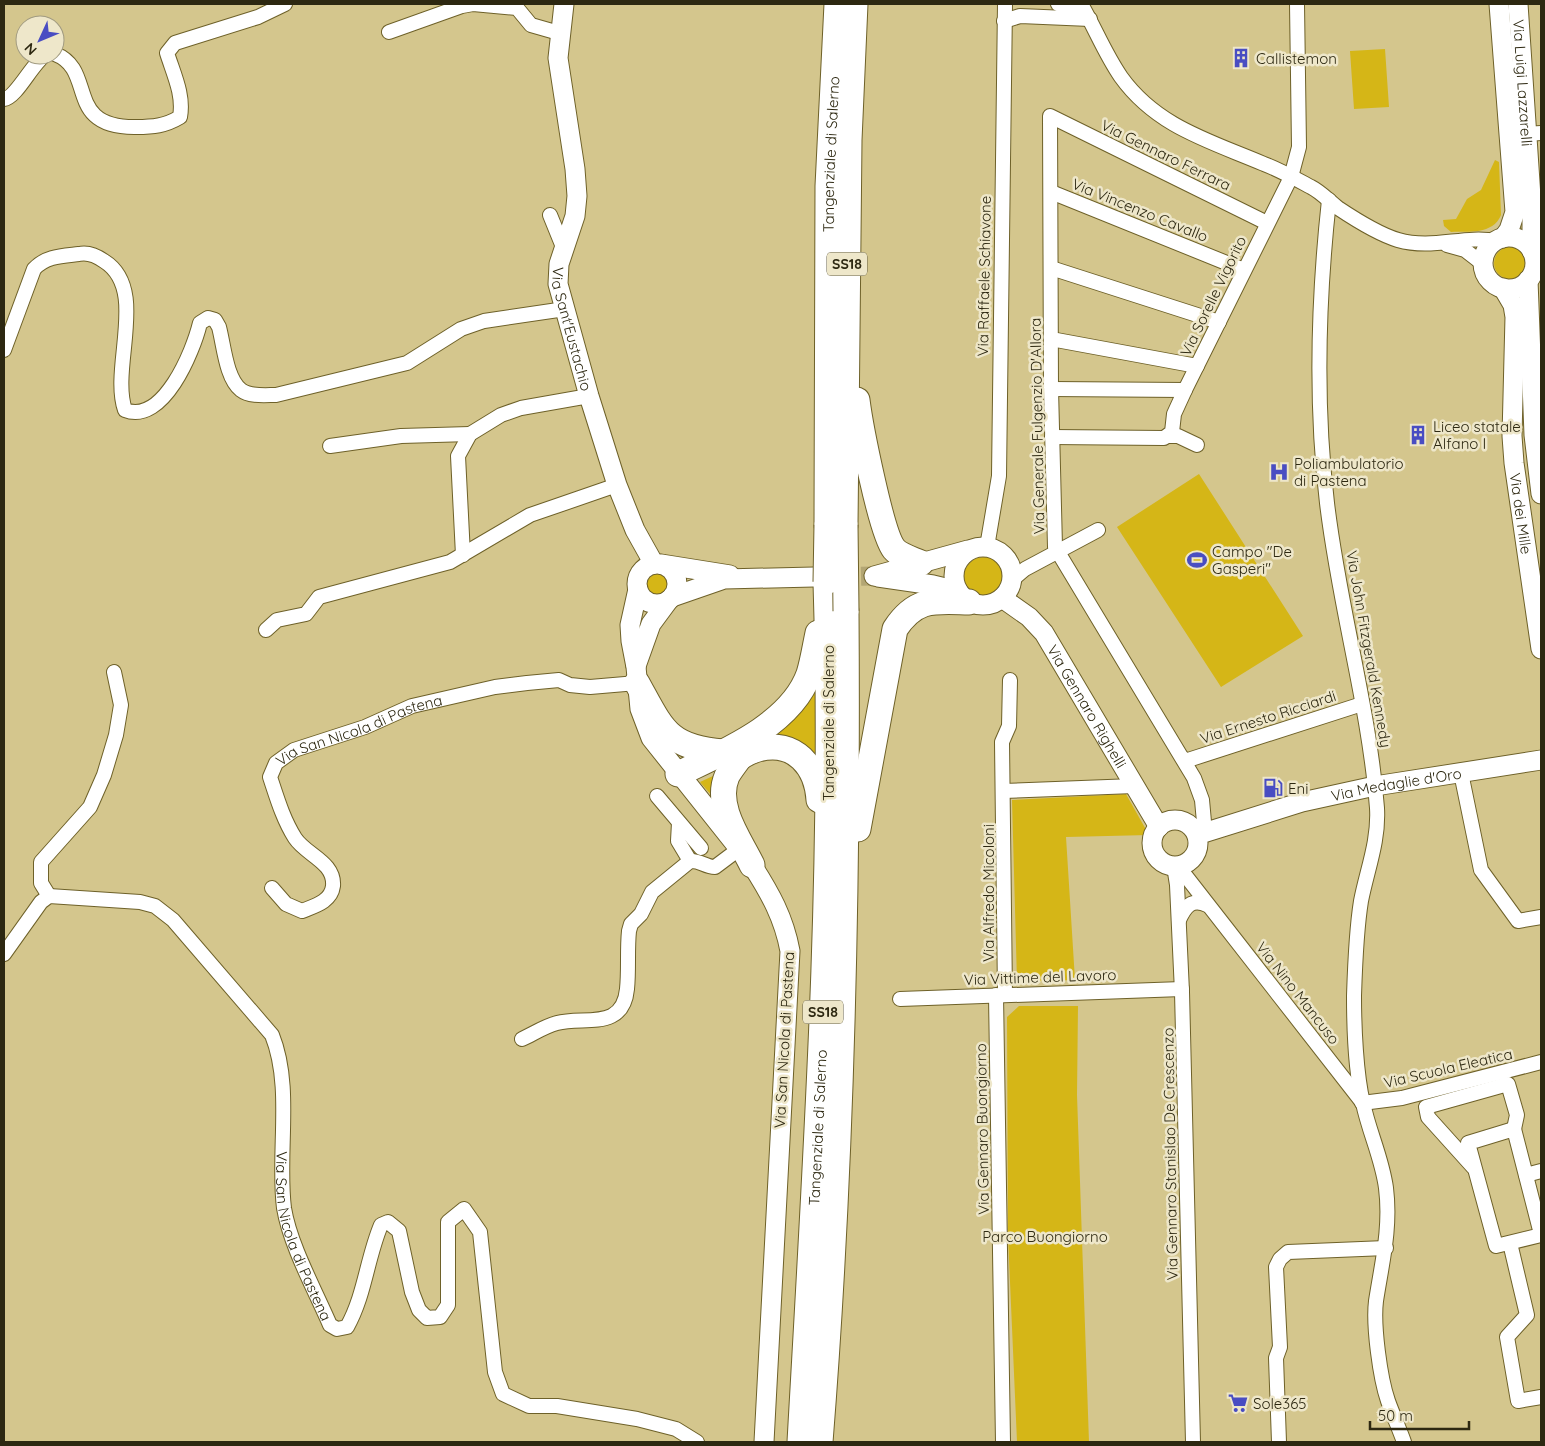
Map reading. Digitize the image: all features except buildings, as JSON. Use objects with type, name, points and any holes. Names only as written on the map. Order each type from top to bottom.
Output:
[{"type":"highway","name":"Tangenziale di Salerno","points":[[820,1442],[840,1081],[846,870],[846,611],[836,525],[828,186],[837,4]]},
{"type":"highway","name":"Tangenziale di Salerno","points":[[800,1442],[820,1084],[826,885],[828,660],[820,579],[836,525],[846,298],[850,102],[855,4]]},
{"type":"highway","points":[[846,298],[858,404],[883,520],[894,550],[921,563]]},
{"type":"highway","points":[[746,857],[724,806],[723,792],[732,755],[737,747],[770,724],[801,690],[812,662],[820,579]]},
{"type":"highway","points":[[846,870],[857,833],[895,629],[902,618],[917,606],[933,600],[963,597]]},
{"type":"highway","points":[[637,675],[668,735],[683,744],[702,751],[732,755]]},
{"type":"highway","points":[[681,779],[732,755],[769,747],[782,748],[803,759],[812,770],[818,782],[826,885]]},
{"type":"street","points":[[65,59],[96,119],[116,126],[156,127],[169,124],[180,117],[182,106],[180,92],[167,53],[174,43],[258,17],[285,4]]},
{"type":"street","points":[[389,32],[440,13],[474,4],[517,8],[531,25],[559,33]]},
{"type":"street","name":"Via Sant'Eustachio","points":[[564,4],[559,33],[560,77],[575,169],[577,196],[575,216],[563,247],[558,275],[565,309],[589,396],[617,485],[635,530],[656,564]]},
{"type":"street","name":"Via Raffaele Schiavone","points":[[978,548],[998,476],[1005,4]]},
{"type":"street","points":[[1058,4],[1090,19]]},
{"type":"street","points":[[1081,4],[1102,45],[1122,78],[1166,120],[1193,136],[1266,164],[1314,188],[1329,200],[1380,232],[1399,240],[1444,244],[1465,250],[1483,264],[1489,279],[1503,288],[1517,288],[1534,266],[1520,239],[1484,238],[1444,244]]},
{"type":"street","name":"Via Sorelle Vigorito","points":[[1170,434],[1174,414],[1185,390],[1291,177],[1299,147],[1297,4]]},
{"type":"street","name":"Via Luigi Lazzarelli","points":[[1499,4],[1515,212],[1509,230],[1500,239]]},
{"type":"street","name":"Via Luigi Lazzarelli","points":[[1518,4],[1534,134],[1532,212],[1534,266]]},
{"type":"street","points":[[1004,21],[1020,16],[1090,19]]},
{"type":"street","points":[[4,99],[12,96],[33,65]]},
{"type":"street","name":"Via Generale Fulgenzio D'Allora","points":[[1050,116],[1051,389],[1055,547],[1184,759],[1201,795],[1201,834]]},
{"type":"street","name":"Via Gennaro Ferrara","points":[[1050,116],[1267,223]]},
{"type":"street","name":"Via Vincenzo Cavallo","points":[[1051,192],[1244,270]]},
{"type":"street","name":"Via John Fitzgerald Kennedy","points":[[1329,200],[1319,303],[1323,454],[1327,503],[1371,750],[1378,813],[1375,842],[1361,902],[1354,997],[1362,1102]]},
{"type":"street","points":[[550,215],[563,247]]},
{"type":"street","points":[[1483,264],[1486,250],[1500,239]]},
{"type":"street","points":[[4,350],[34,270],[40,262],[49,258],[86,253],[112,265],[122,279],[127,307],[121,376],[122,400],[125,410],[135,413],[148,410],[170,389],[194,344],[200,323],[208,318],[215,320],[219,327],[234,380],[242,391],[256,396],[276,395],[407,363],[461,329],[484,320],[565,309]]},
{"type":"street","name":"Via dei Mille","points":[[1534,266],[1534,435],[1540,483]]},
{"type":"street","points":[[1051,268],[1219,322]]},
{"type":"street","name":"Via dei Mille","points":[[1503,288],[1512,305],[1515,317],[1512,436],[1514,463],[1541,649]]},
{"type":"street","points":[[1051,338],[1197,366]]},
{"type":"street","points":[[1051,389],[1185,390]]},
{"type":"street","points":[[330,446],[401,436],[470,434],[501,415],[521,408],[589,396]]},
{"type":"street","points":[[463,555],[458,456],[470,434]]},
{"type":"street","points":[[1052,437],[1164,438],[1170,434],[1197,445]]},
{"type":"street","points":[[266,630],[277,620],[306,614],[319,597],[450,562],[530,515],[617,485]]},
{"type":"street","name":"Via Sant'Eustachio","points":[[635,530],[638,582]]},
{"type":"street","points":[[1012,580],[1012,572],[1005,557],[999,552],[978,548],[874,576],[933,585],[986,605],[1002,598],[1012,580],[1025,568],[1058,553],[1098,530]]},
{"type":"street","points":[[963,597],[953,577],[954,569],[962,554],[978,548]]},
{"type":"street","points":[[739,578],[721,572],[656,564],[644,568],[638,582],[647,602],[658,604],[714,582],[739,578],[820,579]]},
{"type":"street","points":[[656,564],[670,568],[677,579],[676,592],[670,599]]},
{"type":"street","name":"Via San Nicola di Pastena","points":[[638,582],[630,625],[632,652],[637,675],[640,709],[651,738],[681,779],[746,857],[777,906],[786,927],[790,951],[764,1442]]},
{"type":"street","name":"Via Gennaro Righelli","points":[[1002,598],[1029,617],[1044,633],[1159,827]]},
{"type":"street","name":"Via San Nicola di Pastena","points":[[637,675],[650,624],[670,599]]},
{"type":"street","points":[[4,954],[41,902],[49,896],[41,883],[41,862],[90,807],[107,767],[116,735],[120,705],[114,672]]},
{"type":"street","name":"Via San Nicola di Pastena","points":[[272,888],[286,904],[302,910],[319,905],[327,899],[333,890],[334,880],[330,869],[295,839],[281,810],[270,777],[276,763],[294,750],[365,727],[412,706],[495,687],[559,680],[570,685],[590,688],[637,675]]},
{"type":"street","name":"Via Alfredo Micoloni","points":[[1000,995],[1002,742],[1009,726],[1010,680]]},
{"type":"street","name":"Via Ernesto Ricciardi","points":[[1184,759],[1188,760],[1362,704]]},
{"type":"street","name":"Via Medaglie d'Oro","points":[[1201,834],[1302,802],[1375,786],[1541,760]]},
{"type":"street","points":[[1461,773],[1481,870],[1518,921],[1541,917]]},
{"type":"street","points":[[1003,791],[1134,786]]},
{"type":"street","points":[[657,796],[700,848]]},
{"type":"street","points":[[1170,821],[1183,822],[1201,834],[1198,849],[1190,861],[1176,866],[1162,862],[1154,852],[1153,839],[1159,827],[1170,821]]},
{"type":"street","points":[[679,823],[678,841],[690,861]]},
{"type":"street","points":[[522,1040],[556,1023],[609,1018],[617,1013],[624,1002],[628,989],[627,955],[631,924],[641,914],[652,892],[690,861],[698,860],[706,867],[715,868],[746,857]]},
{"type":"street","name":"Via Nino Mancuso","points":[[1176,866],[1362,1102]]},
{"type":"street","name":"Via Gennaro Stanislao De Crescenzo","points":[[1176,866],[1182,989],[1193,1442]]},
{"type":"street","name":"Via San Nicola di Pastena","points":[[49,896],[140,902],[154,906],[173,920],[272,1035],[279,1052],[286,1216],[289,1232],[330,1325],[337,1329],[347,1327],[357,1310],[375,1238],[380,1225],[388,1222],[399,1231],[412,1292],[419,1310],[427,1318],[440,1317],[448,1305],[448,1222],[464,1209],[480,1232],[495,1372],[503,1394],[529,1406],[557,1406],[637,1419],[676,1429],[696,1442]]},
{"type":"street","points":[[1178,921],[1185,906],[1200,901],[1207,905]]},
{"type":"street","name":"Via Vittime del Lavoro","points":[[900,998],[1182,989]]},
{"type":"street","name":"Via Gennaro Buongiorno","points":[[1000,995],[1003,1442]]},
{"type":"street","name":"Via Scuola Eleatica","points":[[1362,1102],[1402,1098],[1541,1062]]},
{"type":"street","points":[[1475,1169],[1428,1118],[1426,1107],[1508,1084],[1517,1115],[1514,1129],[1541,1235],[1496,1246],[1468,1143],[1514,1129]]},
{"type":"street","points":[[1362,1102],[1382,1162],[1388,1220],[1386,1248],[1376,1303],[1378,1347],[1387,1399],[1404,1442]]},
{"type":"street","points":[[1526,1175],[1541,1171]]},
{"type":"street","points":[[1510,1243],[1527,1315],[1508,1337],[1518,1401],[1541,1398]]},
{"type":"street","points":[[1279,1442],[1276,1358],[1280,1347],[1276,1267],[1280,1259],[1288,1252],[1386,1248]]},
{"type":"green space","points":[[1385,49],[1389,107],[1354,109],[1350,51]]},
{"type":"green space","points":[[1495,160],[1499,162],[1501,215],[1492,226],[1486,229],[1451,232],[1444,226],[1443,220],[1456,219],[1467,199],[1481,190]]},
{"type":"green space","points":[[1510,247],[1516,248],[1521,252],[1525,257],[1525,269],[1521,274],[1516,278],[1510,279],[1504,278],[1499,274],[1495,269],[1494,263],[1495,257],[1499,252],[1504,248]]},
{"type":"green space","name":"Campo \"De Gasperi\"","points":[[1199,474],[1303,636],[1221,687],[1117,527]]},
{"type":"green space","points":[[988,557],[995,560],[1001,566],[1004,577],[1003,585],[995,594],[988,597],[980,597],[973,594],[965,585],[964,573],[967,566],[976,558]]},
{"type":"green space","points":[[658,574],[666,577],[669,585],[666,593],[658,596],[650,593],[647,585],[650,577]]},
{"type":"green space","points":[[819,663],[819,770],[749,744]]},
{"type":"green space","points":[[726,770],[718,803],[700,782]]},
{"type":"green space","points":[[1126,794],[1149,835],[1066,837],[1075,980],[1017,982],[1012,800]]},
{"type":"green space","name":"Parco Buongiorno","points":[[1019,1006],[1078,1006],[1077,1095],[1089,1442],[1017,1442],[1008,1236],[1007,1017]]},
{"type":"tunnel","points":[[833,577],[874,576]]},
{"type":"place","name":"Callistemon","points":[[1241,58]]},
{"type":"place","name":"Liceo statale Alfano I","points":[[1418,435]]},
{"type":"place","name":"Poliambulatorio di Pastena","points":[[1279,472]]},
{"type":"place","name":"Campo \"De Gasperi\"","points":[[1197,560]]},
{"type":"place","name":"Eni","points":[[1273,788]]},
{"type":"place","name":"Sole365","points":[[1238,1403]]}]
